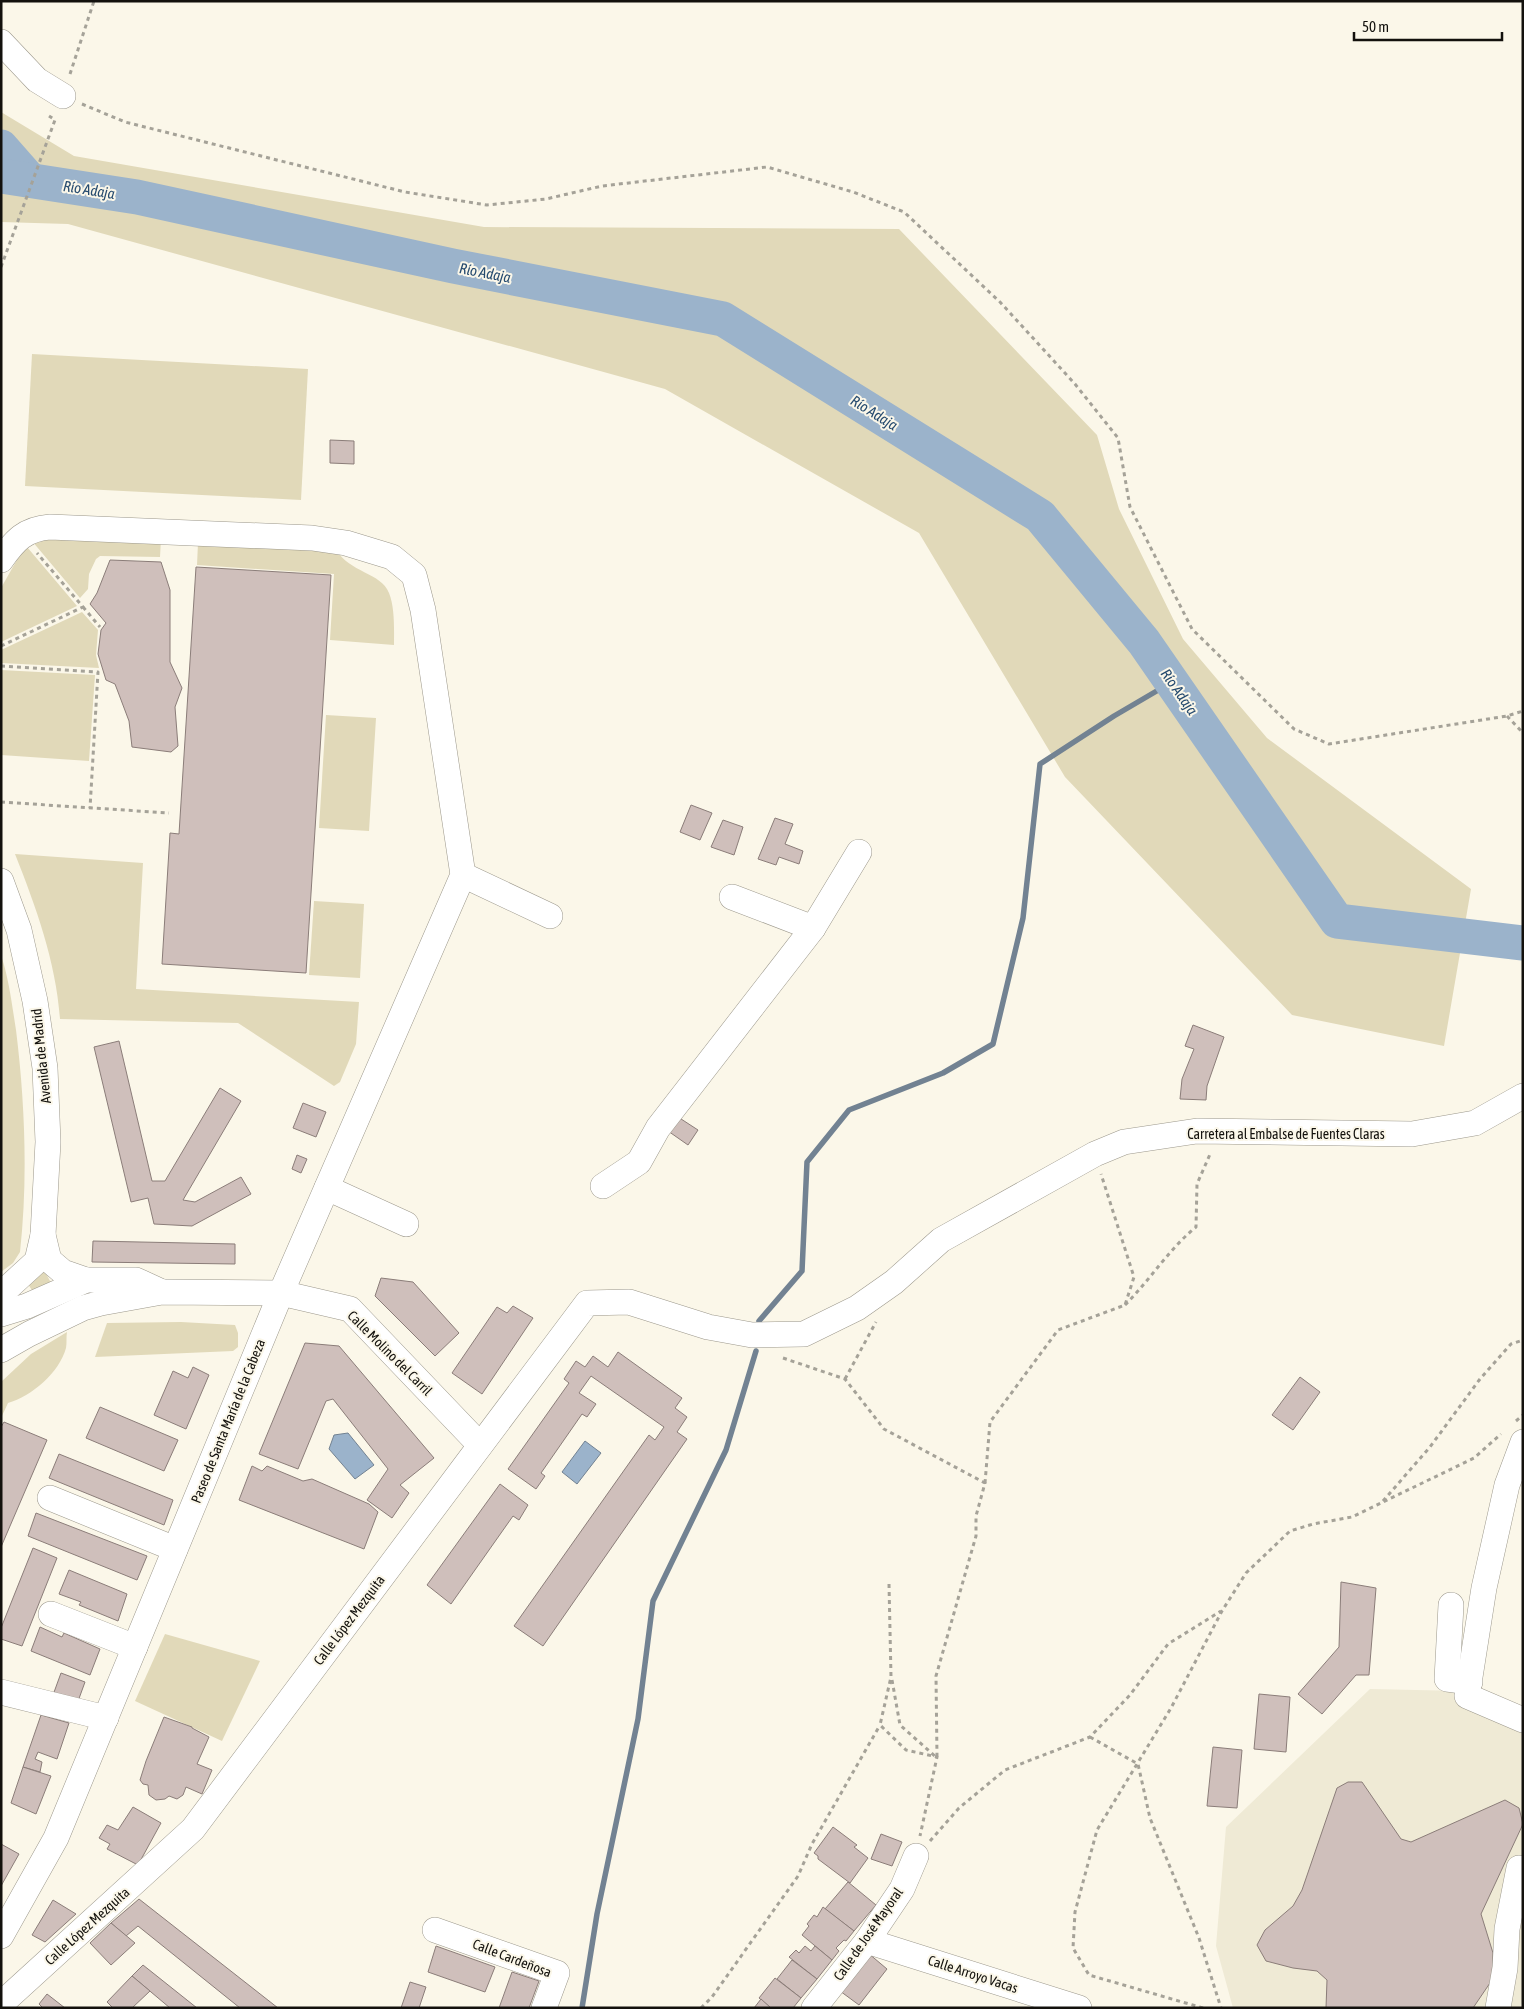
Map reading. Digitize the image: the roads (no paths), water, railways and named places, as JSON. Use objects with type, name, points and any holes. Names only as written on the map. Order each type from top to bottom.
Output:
[{"type":"street","points":[[1,42],[37,80],[56,106]]},
{"type":"street","points":[[1,560],[21,536],[36,528],[50,527],[312,538],[346,542],[392,557],[414,575],[424,610],[463,875],[550,916]]},
{"type":"street","points":[[603,1186],[639,1162],[658,1128],[813,928],[859,852]]},
{"type":"street","name":"Paseo de Santa María de la Cabeza","points":[[1,1936],[56,1838],[281,1293],[463,875]]},
{"type":"street","name":"Avenida de Madrid","points":[[1,881],[19,930],[35,1001],[45,1068],[48,1142],[43,1235],[37,1262],[1,1294]]},
{"type":"street","points":[[732,898],[813,928]]},
{"type":"street","name":"Carretera al Embalse de Fuentes Claras","points":[[708,1328],[752,1335],[804,1334],[857,1308],[894,1282],[941,1240],[1095,1154],[1124,1142],[1197,1131],[1412,1134],[1475,1123],[1523,1096]]},
{"type":"street","points":[[327,1188],[406,1224]]},
{"type":"street","name":"Avenida de Madrid","points":[[43,1235],[49,1260],[63,1272],[86,1280]]},
{"type":"street","name":"Calle Molino del Carril","points":[[1,1314],[27,1306],[86,1280],[136,1280],[162,1292]]},
{"type":"street","name":"Calle Molino del Carril","points":[[1,1350],[83,1308],[162,1292],[281,1293],[350,1309],[480,1445]]},
{"type":"street","name":"Calle López Mezquita","points":[[1,2004],[193,1829],[587,1304],[629,1302],[708,1328]]},
{"type":"street","points":[[1511,1434],[1507,1486],[1484,1588],[1468,1696],[1523,1720]]},
{"type":"street","points":[[50,1498],[175,1549]]},
{"type":"street","points":[[1451,1605],[1447,1678],[1470,1682]]},
{"type":"street","points":[[51,1614],[135,1646]]},
{"type":"street","points":[[1,1692],[106,1718]]},
{"type":"street","name":"Calle de José Mayoral","points":[[814,2008],[867,1941],[902,1889],[916,1856]]},
{"type":"street","points":[[1498,2008],[1505,1968],[1507,1929],[1519,1868]]},
{"type":"street","name":"Calle Cardeñosa","points":[[435,1930],[557,1973],[544,2008]]},
{"type":"street","name":"Calle Arroyo Vacas","points":[[867,1941],[1079,2008]]},
{"type":"water","points":[[348,1433],[374,1465],[355,1479],[329,1449],[334,1435]]},
{"type":"water","points":[[585,1441],[601,1453],[577,1484],[562,1472]]},
{"type":"waterway","name":"Río Adaja","points":[[1,147],[30,180]]},
{"type":"waterway","name":"Río Adaja","points":[[1,176],[137,197],[453,266],[723,319],[1040,516],[1144,642],[1337,921],[1523,943]]},
{"type":"waterway","points":[[759,1321],[802,1271],[807,1162],[849,1110],[943,1073],[993,1044],[1023,918],[1040,764],[1114,716],[1172,682]]},
{"type":"waterway","points":[[582,2008],[597,1914],[638,1719],[653,1601],[726,1450],[756,1351]]}]
